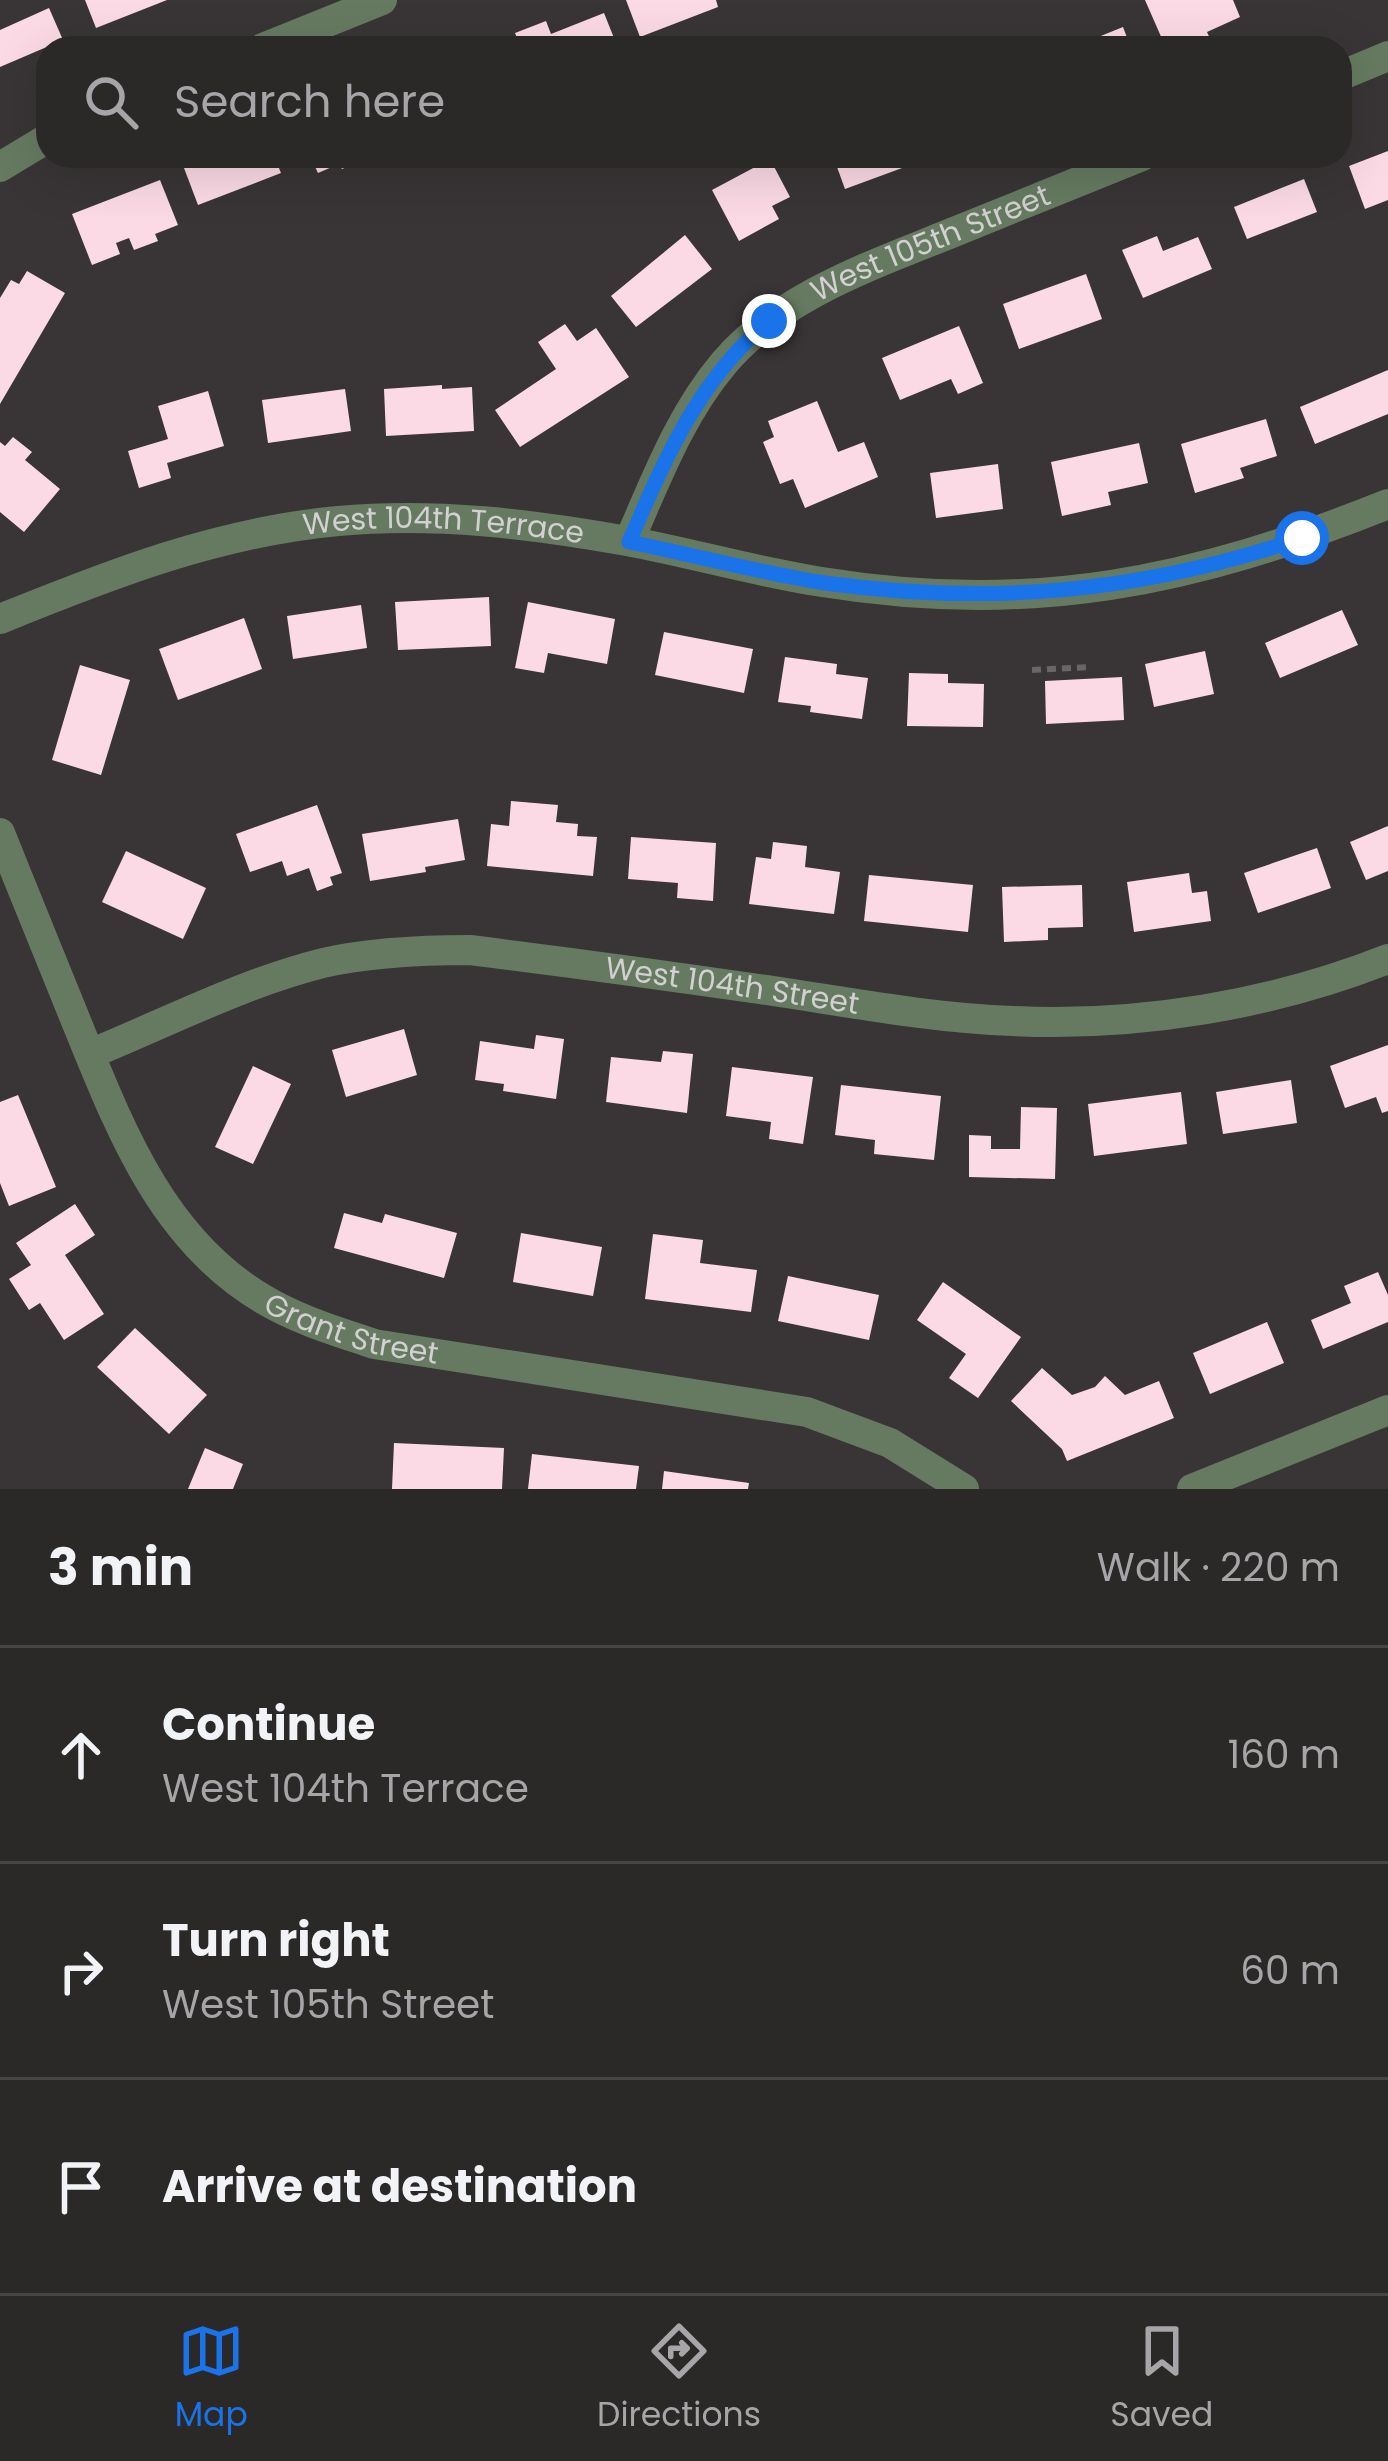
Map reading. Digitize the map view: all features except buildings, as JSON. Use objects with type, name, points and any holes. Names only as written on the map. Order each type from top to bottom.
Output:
[{"type":"street","points":[[293,36],[382,0]]},
{"type":"street","points":[[1352,71],[1388,56]]},
{"type":"street","points":[[0,167],[36,145]]},
{"type":"street","name":"West 105th Street","points":[[629,542],[675,438],[709,382],[769,321],[871,266],[1112,168]]},
{"type":"street","name":"West 104th Terrace","points":[[0,619],[172,553],[256,532],[340,520],[518,523],[819,582],[982,596],[1079,591],[1166,578],[1264,551],[1388,504]]},
{"type":"street","name":"Grant Street","points":[[0,833],[148,1182],[187,1236],[262,1299],[310,1323],[374,1344],[807,1412],[890,1443],[964,1489]]},
{"type":"street","name":"West 104th Street","points":[[90,1054],[262,983],[323,963],[406,950],[470,950],[1013,1021],[1085,1021],[1179,1012],[1274,995],[1388,959]]},
{"type":"street","points":[[1192,1489],[1388,1410]]},
{"type":"path","points":[[1032,670],[1091,667]]},
{"type":"route","points":[[769,321],[709,382],[675,438],[629,542],[819,582],[982,596],[1079,591],[1166,578],[1302,538]]}]
